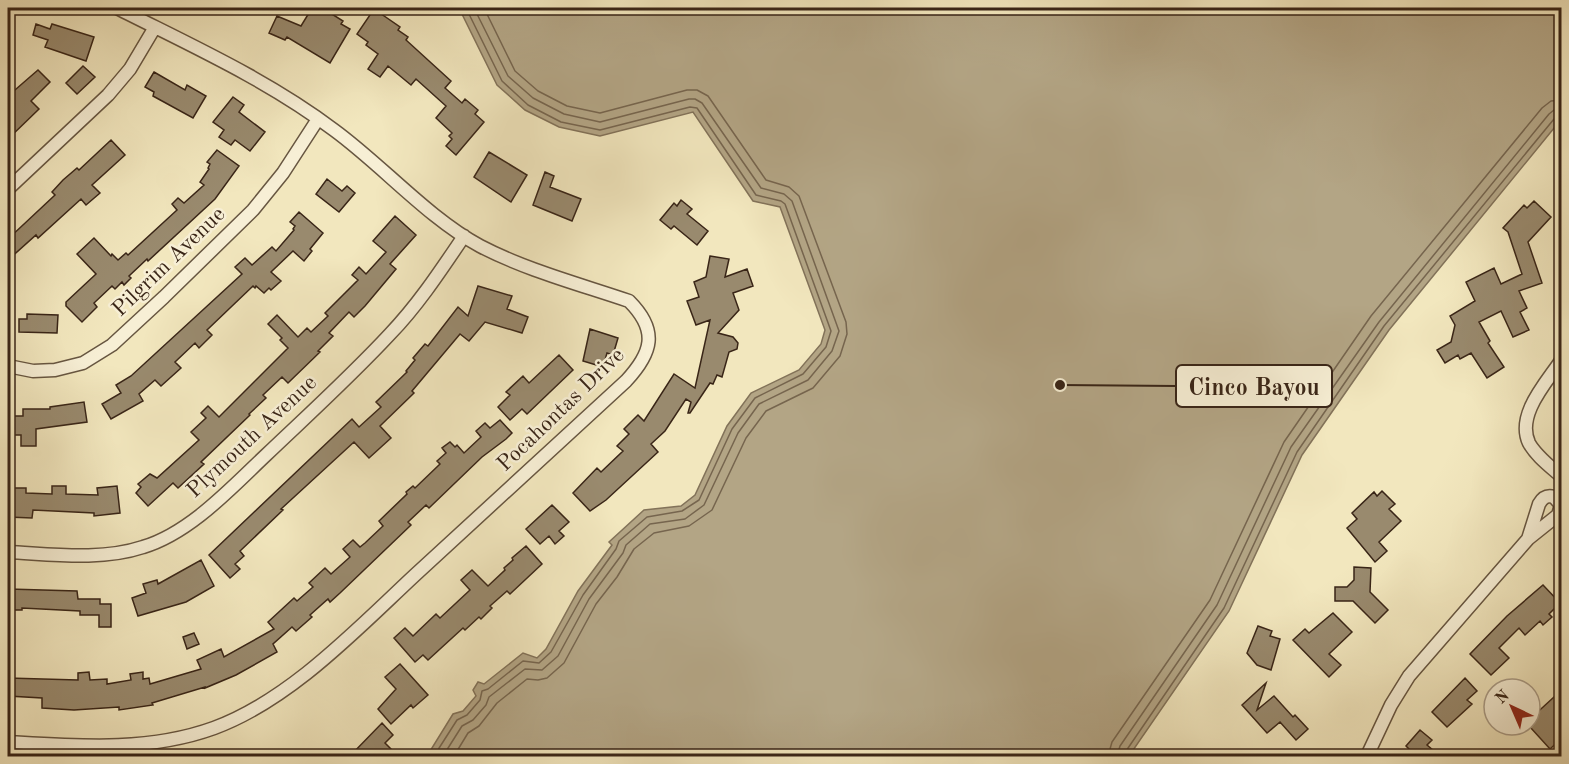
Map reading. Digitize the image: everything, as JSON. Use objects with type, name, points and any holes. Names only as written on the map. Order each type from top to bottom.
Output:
[{"type":"street","name":"Pocahontas Drive","points":[[8,742],[119,746],[175,739],[223,724],[279,695],[315,666],[626,381],[641,364],[648,345],[648,332],[639,312],[628,301],[514,261],[464,236],[318,119],[275,91],[117,8]]},
{"type":"street","points":[[8,189],[108,94],[130,69],[155,27]]},
{"type":"street","name":"Pilgrim Avenue","points":[[8,366],[33,371],[56,370],[83,363],[112,345],[253,210],[283,173],[318,119]]},
{"type":"street","name":"Plymouth Avenue","points":[[8,552],[102,554],[124,552],[157,542],[181,528],[228,491],[327,398],[391,333],[414,306],[464,236]]},
{"type":"street","points":[[1560,362],[1529,411],[1526,434],[1535,452],[1562,477]]},
{"type":"street","points":[[1367,756],[1391,705],[1409,676],[1528,539],[1558,515],[1561,504],[1554,497],[1549,496],[1542,499],[1528,539]]},
{"type":"water","points":[[459,8],[1561,8],[1561,123],[1559,122],[1389,330],[1302,455],[1229,611],[1129,756],[427,756],[453,714],[463,711],[476,696],[473,690],[478,682],[484,684],[523,653],[537,658],[546,649],[578,591],[612,545],[609,542],[644,510],[681,506],[695,495],[727,426],[751,393],[799,370],[821,344],[825,330],[780,207],[753,201],[693,112],[600,136],[559,127],[525,110],[497,85]]},
{"type":"building","points":[[312,8],[322,12],[324,9],[343,21],[341,24],[350,29],[330,63],[287,37],[285,40],[269,33],[277,16],[301,26]]},
{"type":"building","points":[[374,9],[400,27],[398,30],[408,37],[406,40],[451,81],[445,88],[462,103],[465,99],[478,110],[475,114],[484,122],[456,155],[446,146],[452,139],[449,136],[452,133],[436,118],[446,106],[416,79],[411,85],[388,66],[380,77],[368,69],[378,54],[357,34]]},
{"type":"building","points":[[36,24],[50,29],[52,24],[94,37],[86,61],[45,47],[48,40],[33,35]]},
{"type":"building","points":[[83,66],[95,77],[77,94],[66,83]]},
{"type":"building","points":[[38,70],[50,82],[31,101],[39,109],[8,139],[8,96]]},
{"type":"building","points":[[154,72],[185,90],[187,85],[206,96],[193,118],[153,96],[154,92],[145,87]]},
{"type":"building","points":[[233,97],[244,105],[239,112],[265,132],[250,151],[235,140],[231,145],[219,137],[224,130],[213,122]]},
{"type":"building","points":[[111,140],[125,155],[92,185],[100,193],[86,205],[81,199],[38,238],[36,235],[8,260],[8,239],[55,195],[52,192],[63,180],[77,168],[79,170]]},
{"type":"building","points":[[217,150],[239,166],[215,199],[129,276],[131,278],[124,285],[122,282],[115,289],[112,286],[94,303],[97,307],[82,322],[66,306],[66,302],[96,274],[77,254],[94,238],[118,260],[126,253],[128,255],[177,210],[172,204],[178,198],[184,203],[204,185],[200,182],[209,169],[210,164],[207,162]]},
{"type":"building","points":[[489,152],[527,175],[511,202],[474,177]]},
{"type":"building","points":[[545,172],[554,176],[550,187],[581,199],[572,221],[533,205]]},
{"type":"building","points":[[327,179],[342,191],[347,186],[355,193],[339,212],[316,194]]},
{"type":"building","points":[[681,200],[692,209],[687,214],[708,231],[697,245],[674,226],[671,229],[660,220],[674,203],[677,206]]},
{"type":"building","points":[[1534,201],[1551,217],[1528,242],[1542,283],[1519,291],[1527,308],[1520,312],[1529,330],[1513,337],[1501,311],[1479,322],[1490,341],[1488,343],[1504,367],[1487,378],[1471,353],[1460,359],[1458,355],[1445,363],[1437,350],[1451,342],[1455,325],[1450,316],[1475,301],[1466,282],[1494,268],[1501,284],[1522,274],[1508,232],[1503,228],[1524,205],[1527,208]]},
{"type":"building","points":[[299,212],[323,233],[304,261],[293,251],[271,272],[281,281],[264,293],[253,286],[207,330],[212,335],[199,348],[195,343],[175,362],[181,368],[161,386],[155,380],[139,394],[143,401],[111,419],[102,404],[121,393],[116,385],[131,376],[242,274],[235,267],[245,258],[252,265],[272,247],[276,251],[294,230],[295,226],[290,222]]},
{"type":"building","points":[[395,216],[416,235],[390,264],[396,269],[365,306],[354,317],[349,312],[329,333],[333,336],[318,351],[320,352],[288,383],[282,377],[263,395],[266,398],[201,462],[204,464],[178,488],[173,483],[148,506],[136,493],[141,487],[138,484],[150,474],[157,478],[199,440],[191,432],[206,418],[201,413],[208,406],[219,417],[288,348],[268,324],[277,315],[298,337],[307,328],[311,332],[328,316],[325,313],[358,280],[352,275],[359,267],[366,274],[386,252],[373,241]]},
{"type":"building","points":[[710,256],[729,259],[725,277],[747,269],[753,286],[733,293],[739,310],[718,333],[733,337],[738,343],[737,349],[729,352],[722,377],[717,375],[713,384],[710,383],[690,413],[688,413],[691,402],[686,399],[665,431],[651,444],[658,452],[606,500],[590,511],[573,493],[597,468],[601,472],[623,451],[617,446],[629,434],[624,429],[638,415],[644,421],[674,374],[695,388],[710,320],[696,325],[687,301],[699,297],[694,282],[706,277]]},
{"type":"building","points":[[478,286],[512,296],[507,309],[528,317],[522,333],[485,322],[469,341],[460,334],[412,391],[414,393],[380,426],[391,438],[369,458],[354,442],[281,509],[283,510],[240,551],[244,556],[235,564],[240,569],[230,578],[209,555],[352,419],[359,427],[381,407],[376,402],[407,372],[415,360],[413,358],[425,344],[428,346],[458,307],[468,316]]},
{"type":"building","points":[[27,314],[58,315],[57,333],[19,332],[19,319],[27,319]]},
{"type":"building","points":[[590,329],[618,338],[613,355],[607,353],[603,367],[583,361]]},
{"type":"building","points":[[559,355],[573,370],[527,414],[522,409],[510,420],[498,407],[510,395],[506,392],[523,376],[529,383]]},
{"type":"building","points":[[84,402],[87,422],[36,429],[36,446],[21,446],[21,435],[8,435],[8,416],[23,416],[23,409],[50,409],[50,407]]},
{"type":"building","points":[[500,420],[512,433],[506,439],[482,457],[429,508],[426,505],[408,522],[411,525],[330,602],[328,599],[296,631],[292,627],[273,644],[277,652],[236,675],[205,688],[152,703],[153,705],[119,710],[119,707],[74,710],[42,708],[42,698],[8,696],[8,678],[78,680],[78,673],[89,672],[90,680],[107,679],[107,684],[131,680],[130,674],[143,672],[143,679],[149,678],[150,684],[201,669],[197,660],[221,649],[224,657],[274,629],[268,622],[294,598],[297,601],[313,587],[309,583],[325,568],[331,574],[350,557],[343,549],[353,540],[360,547],[383,526],[379,521],[407,494],[406,492],[413,486],[415,488],[440,464],[437,461],[446,453],[442,448],[450,442],[455,447],[457,445],[464,453],[481,437],[476,431],[485,423],[490,428]]},
{"type":"building","points":[[52,486],[66,486],[66,494],[98,495],[97,488],[117,486],[120,513],[94,516],[94,513],[33,510],[32,518],[8,517],[8,498],[13,498],[14,488],[26,488],[26,493],[52,494]]},
{"type":"building","points":[[1382,491],[1395,504],[1389,509],[1401,521],[1379,542],[1387,551],[1375,562],[1347,528],[1357,519],[1352,513],[1374,492],[1377,496]]},
{"type":"building","points":[[552,505],[569,522],[559,531],[564,536],[555,544],[549,536],[540,544],[526,529]]},
{"type":"building","points":[[526,546],[542,564],[510,594],[507,591],[490,606],[492,608],[481,619],[479,617],[465,630],[463,628],[428,660],[423,655],[415,662],[394,638],[405,628],[413,636],[436,614],[440,618],[470,590],[461,580],[472,570],[488,586],[505,570],[504,568],[513,560],[512,558]]},
{"type":"building","points":[[201,560],[214,586],[186,602],[138,616],[132,598],[146,593],[143,584],[157,580],[158,584]]},
{"type":"building","points":[[1354,567],[1371,568],[1370,592],[1388,610],[1375,623],[1353,601],[1335,601],[1335,587],[1347,587],[1354,580]]},
{"type":"building","points":[[1543,585],[1560,603],[1549,614],[1552,617],[1543,625],[1540,621],[1525,635],[1519,628],[1499,648],[1509,658],[1491,675],[1470,654],[1507,616]]},
{"type":"building","points":[[8,589],[77,591],[78,599],[100,599],[100,604],[111,604],[111,627],[99,627],[99,615],[80,615],[80,611],[22,608],[22,610],[8,610]]},
{"type":"building","points":[[1333,613],[1352,632],[1329,654],[1341,665],[1329,677],[1293,640],[1305,629],[1309,633]]},
{"type":"building","points":[[1258,626],[1272,631],[1270,636],[1280,639],[1271,670],[1257,665],[1247,653]]},
{"type":"building","points":[[194,633],[199,644],[187,649],[183,637]]},
{"type":"building","points":[[400,664],[428,695],[413,708],[411,705],[391,724],[378,709],[396,689],[385,677]]},
{"type":"building","points":[[1465,678],[1477,691],[1467,700],[1472,704],[1447,727],[1432,712]]},
{"type":"building","points":[[1266,683],[1257,710],[1274,696],[1293,717],[1295,715],[1308,729],[1296,740],[1280,722],[1267,733],[1242,705]]},
{"type":"building","points":[[1562,696],[1562,738],[1550,749],[1539,737],[1542,737],[1542,708],[1554,697],[1557,700]]},
{"type":"building","points":[[382,723],[393,735],[385,743],[391,749],[384,756],[350,756]]},
{"type":"building","points":[[1420,730],[1432,740],[1427,745],[1440,756],[1408,756],[1412,752],[1406,746]]},
{"type":"place","name":"Cinco Bayou","points":[[1060,385]]}]
